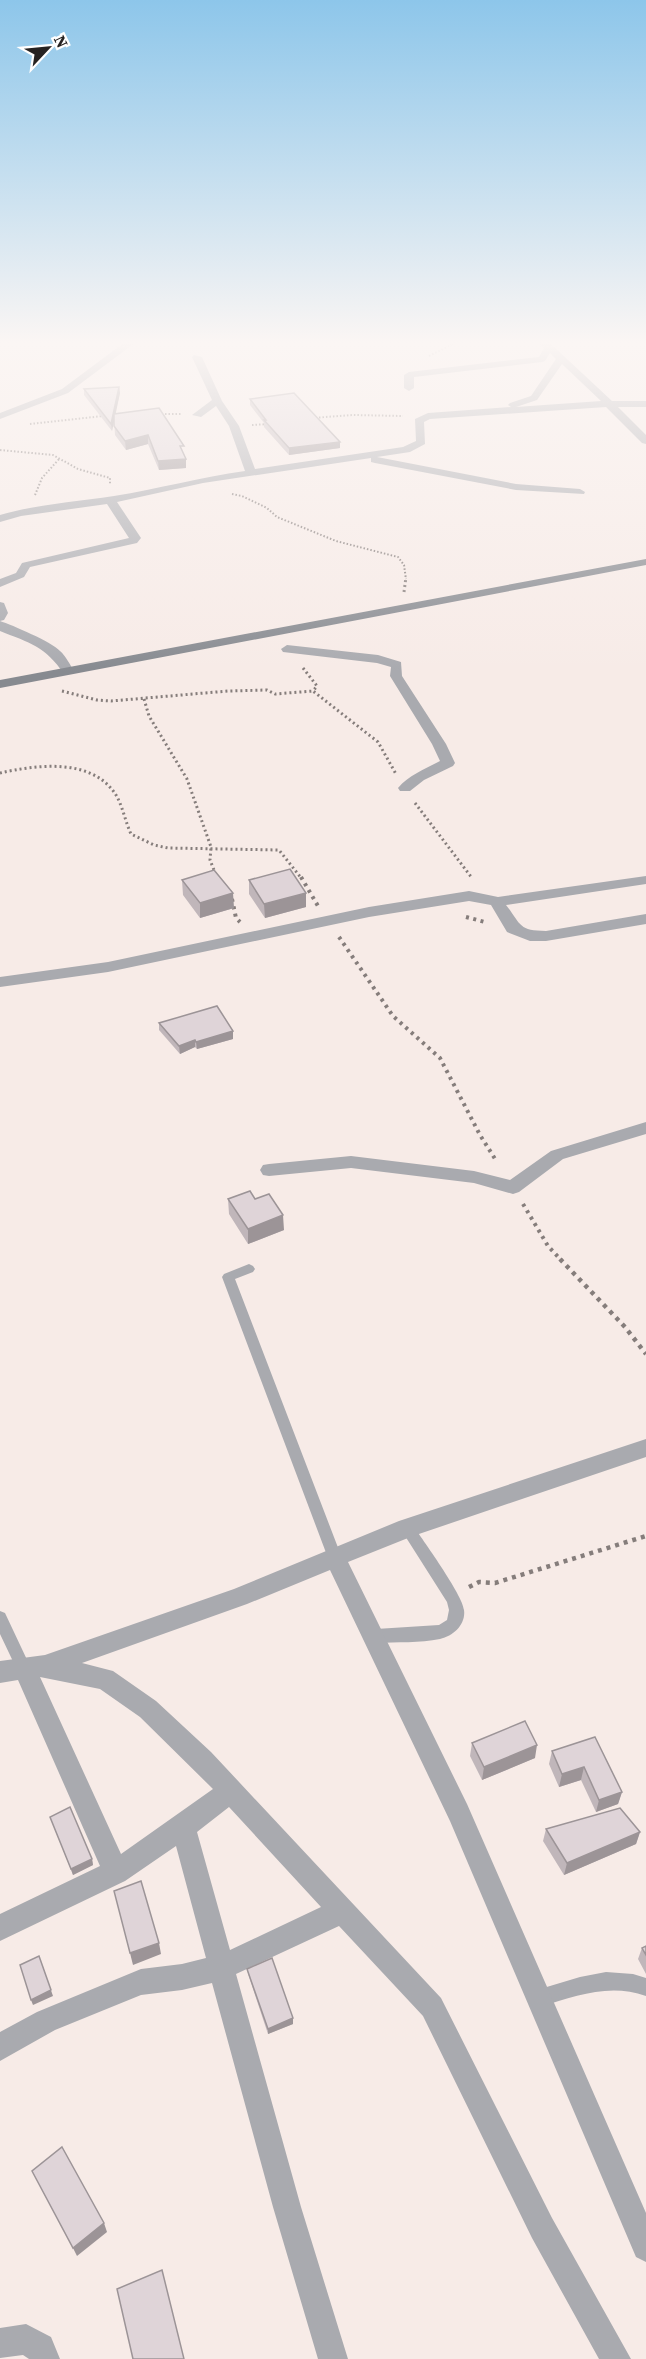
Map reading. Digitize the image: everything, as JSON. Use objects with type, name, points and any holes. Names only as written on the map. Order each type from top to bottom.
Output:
[{"type":"main road","points":[[2,685],[68,670],[646,562]]},
{"type":"street","points":[[244,452],[252,474]]},
{"type":"street","points":[[0,519],[113,499],[186,483],[395,452]]},
{"type":"street","points":[[364,458],[516,487],[580,492]]},
{"type":"street","points":[[0,583],[21,575],[26,566],[33,563],[131,543],[135,538],[113,499]]},
{"type":"street","points":[[0,606],[2,613],[0,617]]},
{"type":"street","points":[[0,625],[21,635],[32,637],[38,644],[55,652],[68,670]]},
{"type":"street","points":[[287,649],[378,659],[397,665],[396,676],[439,744],[448,763],[419,777],[405,788]]},
{"type":"street","points":[[0,982],[108,967],[328,921],[469,896],[492,900],[646,880]]},
{"type":"street","points":[[492,900],[506,915],[512,929],[530,936],[604,928],[646,920]]},
{"type":"street","points":[[269,1170],[351,1162],[474,1177],[513,1188],[557,1155],[646,1128]]},
{"type":"street","points":[[23,1669],[239,1597],[407,1528],[646,1448]]},
{"type":"street","points":[[335,1558],[376,1636],[540,1998],[646,2247]]},
{"type":"street","points":[[23,1669],[105,1679],[148,1709],[202,1760],[432,2007],[542,2228],[616,2359]]},
{"type":"street","points":[[23,1669],[116,1872]]},
{"type":"street","points":[[0,1928],[116,1872],[183,1827],[230,1791]]},
{"type":"street","points":[[183,1827],[288,2208],[333,2359]]},
{"type":"street","points":[[0,2047],[46,2021],[131,1986],[222,1967],[341,1911]]},
{"type":"street","points":[[0,2343],[26,2339],[40,2348],[45,2359]]},
{"type":"lane","points":[[249,1269],[228,1277],[335,1558]]},
{"type":"lane","points":[[376,1636],[441,1632],[454,1624],[457,1610],[453,1599],[407,1528]]},
{"type":"lane","points":[[0,1618],[23,1669]]},
{"type":"lane","points":[[540,1998],[592,1982],[629,1981],[646,1988]]},
{"type":"path","points":[[16,452],[60,458],[78,469],[110,478],[113,499]]},
{"type":"path","points":[[30,512],[34,505],[37,486],[60,458]]},
{"type":"path","points":[[228,494],[242,496],[267,508],[277,517],[336,541],[398,557],[404,561],[407,569],[402,608]]},
{"type":"path","points":[[287,649],[317,686],[313,691]]},
{"type":"path","points":[[24,679],[98,700],[144,699],[228,691],[267,690],[276,694],[290,691],[313,691],[378,742],[405,788],[445,845],[492,900]]},
{"type":"path","points":[[144,699],[149,716],[187,779],[212,848],[210,860],[218,877]]},
{"type":"path","points":[[0,773],[38,766],[74,768],[100,780],[113,792],[122,807],[130,834],[154,845],[168,848],[279,850],[296,869],[328,921],[393,1016],[440,1058],[480,1135],[548,1246],[625,1327],[646,1354]]},
{"type":"path","points":[[230,894],[236,918],[251,937]]},
{"type":"path","points":[[453,1599],[479,1582],[495,1583],[646,1536]]},
{"type":"building","points":[[155,452],[183,452],[186,459],[158,461]]},
{"type":"building","points":[[290,869],[306,893],[264,904],[249,880]]},
{"type":"building","points":[[214,870],[233,893],[200,903],[182,880]]},
{"type":"building","points":[[217,1006],[233,1031],[179,1046],[159,1023]]},
{"type":"building","points":[[250,1191],[255,1199],[269,1194],[283,1215],[248,1229],[228,1199]]},
{"type":"building","points":[[525,1721],[537,1745],[484,1767],[472,1743]]},
{"type":"building","points":[[595,1737],[622,1792],[599,1800],[584,1767],[562,1774],[552,1751]]},
{"type":"building","points":[[70,1807],[92,1859],[71,1869],[50,1817]]},
{"type":"building","points":[[620,1808],[640,1832],[567,1863],[546,1829]]},
{"type":"building","points":[[141,1881],[159,1943],[130,1953],[114,1891]]},
{"type":"building","points":[[39,1956],[51,1990],[31,2000],[20,1965]]},
{"type":"building","points":[[272,1958],[293,2018],[268,2029],[247,1969]]},
{"type":"building","points":[[62,2147],[104,2223],[73,2248],[32,2171]]},
{"type":"building","points":[[162,2270],[184,2359],[133,2359],[117,2289]]}]
